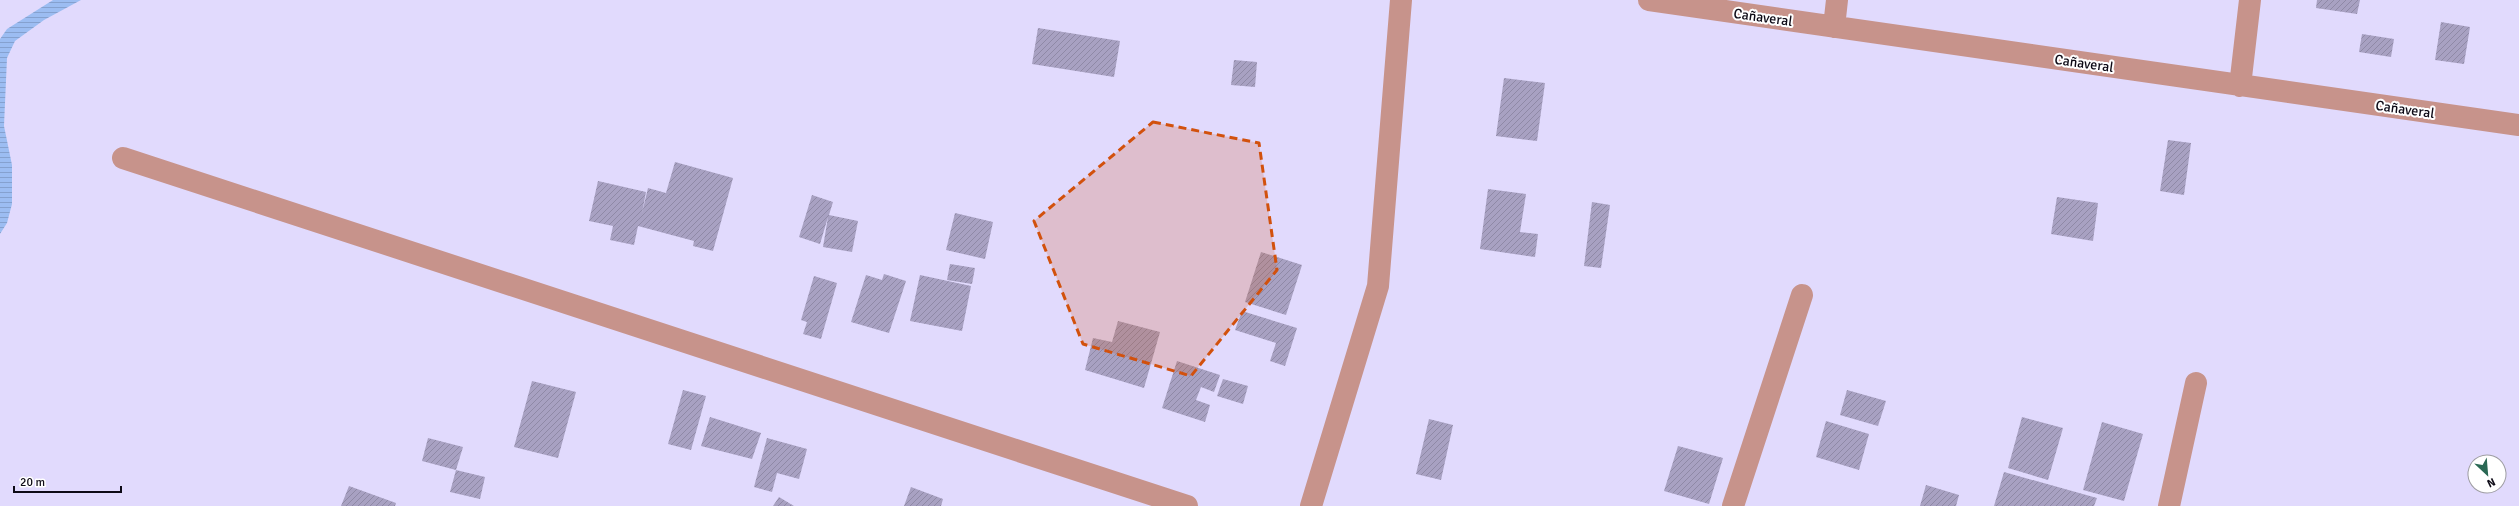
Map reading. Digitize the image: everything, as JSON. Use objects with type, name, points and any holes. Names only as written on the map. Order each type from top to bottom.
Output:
[{"type":"street","points":[[1311,506],[1378,286],[1401,0]]},
{"type":"street","name":"Cañaveral","points":[[1649,0],[1834,28],[2519,125]]},
{"type":"street","points":[[1834,28],[1837,0]]},
{"type":"street","points":[[2240,86],[2250,0]]},
{"type":"street","points":[[123,158],[1187,506]]},
{"type":"street","points":[[1733,506],[1802,295]]},
{"type":"street","points":[[2169,506],[2196,383]]},
{"type":"highlighted area","points":[[1153,122],[1259,143],[1277,270],[1191,376],[1083,344],[1034,221]]},
{"type":"water","points":[[53,0],[81,0],[44,20],[15,41],[7,58],[4,126],[12,165],[12,204],[7,223],[0,234],[0,39],[7,29]]},
{"type":"building","points":[[2317,0],[2360,0],[2357,14],[2316,8]]},
{"type":"building","points":[[2441,22],[2470,27],[2464,64],[2435,60]]},
{"type":"building","points":[[1038,28],[1120,41],[1114,77],[1032,64]]},
{"type":"building","points":[[2362,34],[2394,39],[2391,57],[2359,52]]},
{"type":"building","points":[[1234,60],[1257,62],[1255,87],[1231,85]]},
{"type":"building","points":[[1504,78],[1545,83],[1537,141],[1496,136]]},
{"type":"building","points":[[2168,140],[2191,143],[2184,195],[2160,191]]},
{"type":"building","points":[[675,162],[733,178],[713,251],[693,246],[694,241],[638,226],[634,245],[610,240],[613,226],[589,221],[598,181],[646,192],[642,213],[648,188],[666,193]]},
{"type":"building","points":[[1488,189],[1526,194],[1520,232],[1538,234],[1535,257],[1480,249]]},
{"type":"building","points":[[812,195],[833,202],[829,215],[858,221],[852,252],[823,247],[828,217],[820,244],[799,237]]},
{"type":"building","points":[[2057,197],[2098,203],[2093,241],[2051,234]]},
{"type":"building","points":[[1592,202],[1610,205],[1601,268],[1584,266]]},
{"type":"building","points":[[955,213],[993,222],[985,259],[946,250]]},
{"type":"building","points":[[1261,252],[1302,265],[1286,315],[1245,302]]},
{"type":"building","points":[[950,264],[975,268],[972,284],[947,280]]},
{"type":"building","points":[[884,274],[906,281],[889,333],[851,322],[866,275],[882,280]]},
{"type":"building","points":[[920,275],[971,286],[962,331],[910,321]]},
{"type":"building","points":[[814,276],[837,283],[821,339],[803,334],[807,322],[801,320]]},
{"type":"building","points":[[1242,311],[1297,328],[1285,366],[1270,361],[1276,343],[1235,330]]},
{"type":"building","points":[[1118,321],[1160,332],[1144,388],[1085,370],[1093,338],[1112,342]]},
{"type":"building","points":[[1177,361],[1220,375],[1214,392],[1201,387],[1196,400],[1210,405],[1205,422],[1162,408]]},
{"type":"building","points":[[1223,379],[1248,386],[1243,404],[1217,396]]},
{"type":"building","points":[[532,381],[576,392],[558,458],[514,447]]},
{"type":"building","points":[[683,390],[706,396],[691,450],[668,444]]},
{"type":"building","points":[[1847,390],[1886,401],[1878,426],[1840,415]]},
{"type":"building","points":[[710,417],[761,433],[752,459],[701,446]]},
{"type":"building","points":[[2022,417],[2063,428],[2048,480],[2008,468]]},
{"type":"building","points":[[1429,419],[1453,425],[1441,480],[1416,474]]},
{"type":"building","points":[[1826,421],[1869,434],[1859,470],[1816,457]]},
{"type":"building","points":[[2102,422],[2143,434],[2124,501],[2083,490]]},
{"type":"building","points":[[428,438],[463,447],[456,470],[422,461]]},
{"type":"building","points":[[767,438],[807,449],[799,479],[777,473],[772,492],[754,487]]},
{"type":"building","points":[[1678,446],[1723,458],[1709,504],[1664,491]]},
{"type":"building","points":[[456,470],[485,477],[480,499],[450,492]]},
{"type":"building","points":[[2004,472],[2097,498],[2094,506],[1994,506]]},
{"type":"building","points":[[1926,485],[1959,495],[1956,506],[1920,506]]},
{"type":"building","points":[[349,486],[396,503],[395,506],[341,506]]},
{"type":"building","points":[[911,487],[943,499],[941,506],[904,506]]},
{"type":"building","points":[[779,497],[794,506],[773,506]]}]
